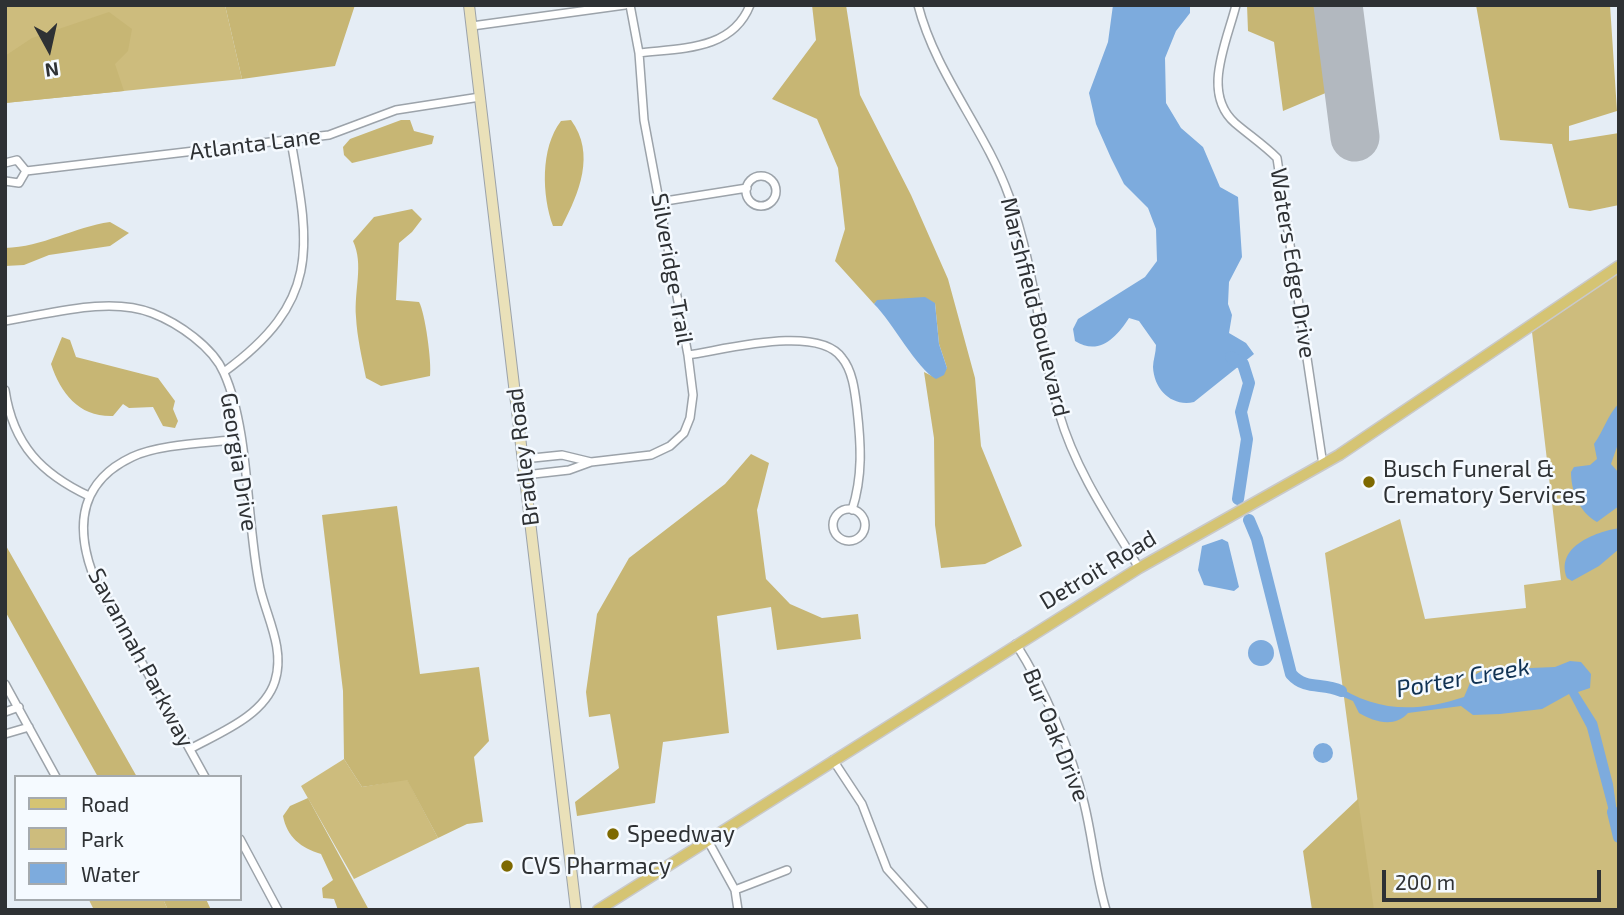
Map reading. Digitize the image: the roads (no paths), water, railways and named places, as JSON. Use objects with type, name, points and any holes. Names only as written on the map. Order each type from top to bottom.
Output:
[{"type":"main road","name":"Detroit Road","points":[[598,910],[1139,568],[1323,465],[1619,266]]},
{"type":"street","name":"Bradley Road","points":[[469,5],[576,910]]},
{"type":"street","points":[[472,26],[627,5]]},
{"type":"street","name":"Silveridge Trail","points":[[525,475],[569,470],[591,462],[651,454],[670,446],[684,433],[693,395],[644,120],[639,53],[627,5]]},
{"type":"street","points":[[639,53],[698,46],[730,35],[750,5]]},
{"type":"street","name":"Marshfield Boulevard","points":[[918,5],[934,50],[951,85],[997,163],[1018,219],[1060,416],[1102,508],[1139,568]]},
{"type":"street","name":"Waters Edge Drive","points":[[1236,5],[1216,84],[1218,98],[1234,122],[1278,158],[1323,465]]},
{"type":"street","name":"Atlanta Lane","points":[[26,171],[329,135],[396,110],[480,97]]},
{"type":"street","points":[[224,372],[252,351],[277,326],[298,289],[305,252],[304,214],[291,141]]},
{"type":"street","name":"Atlanta Lane","points":[[5,163],[17,160],[26,171]]},
{"type":"street","name":"Atlanta Lane","points":[[5,181],[19,183],[26,171]]},
{"type":"street","points":[[659,202],[747,188],[752,180],[761,176],[770,179],[776,192],[769,204],[760,205],[751,201],[747,188]]},
{"type":"street","name":"Georgia Drive","points":[[5,321],[95,308],[134,308],[168,321],[201,343],[224,372],[240,439],[251,541],[261,590],[275,633],[278,657],[275,681],[264,702],[241,720],[190,749]]},
{"type":"street","points":[[688,355],[813,340],[831,348],[842,357],[855,393],[861,446],[858,490],[852,510]]},
{"type":"street","points":[[5,390],[12,420],[24,445],[58,482],[89,496],[110,471],[133,456],[240,439]]},
{"type":"street","name":"Silveridge Trail","points":[[523,459],[559,454],[591,462]]},
{"type":"street","name":"Savannah Parkway","points":[[89,496],[81,537],[92,572],[204,775]]},
{"type":"street","points":[[852,510],[864,520],[864,530],[857,538],[847,541],[835,532],[833,522],[838,514],[852,510]]},
{"type":"street","name":"Bur Oak Drive","points":[[1016,644],[1040,685],[1082,795],[1095,873],[1106,910]]},
{"type":"street","points":[[5,684],[55,775]]},
{"type":"street","points":[[5,712],[19,707]]},
{"type":"street","points":[[5,734],[29,727]]},
{"type":"street","points":[[833,759],[862,804],[887,869],[924,910]]},
{"type":"street","points":[[707,839],[735,890],[738,910]]},
{"type":"street","points":[[242,843],[278,910]]},
{"type":"street","points":[[735,890],[787,870]]},
{"type":"water","points":[[1113,5],[1190,5],[1190,13],[1176,31],[1165,58],[1166,103],[1181,128],[1203,147],[1220,187],[1238,197],[1242,257],[1229,282],[1228,304],[1232,315],[1229,333],[1246,343],[1254,354],[1194,402],[1178,402],[1161,390],[1153,367],[1156,345],[1139,321],[1129,318],[1113,338],[1099,346],[1092,347],[1075,341],[1073,329],[1078,319],[1145,277],[1157,261],[1156,229],[1148,208],[1124,184],[1096,124],[1089,93],[1108,42]]},
{"type":"water","points":[[925,297],[935,303],[939,344],[947,368],[944,375],[936,379],[921,366],[874,304],[877,300]]},
{"type":"water","points":[[1619,403],[1619,441],[1611,464],[1619,473],[1619,506],[1597,522],[1585,513],[1577,500],[1571,472],[1574,467],[1590,465],[1597,459],[1594,444]]},
{"type":"water","points":[[1619,528],[1619,549],[1599,566],[1572,581],[1567,578],[1565,567],[1572,550],[1589,537]]},
{"type":"water","points":[[1222,539],[1228,542],[1239,587],[1234,591],[1204,585],[1198,570],[1202,546]]},
{"type":"water","points":[[1261,640],[1271,643],[1274,653],[1271,663],[1261,666],[1251,663],[1248,653],[1251,643]]},
{"type":"water","points":[[1570,661],[1581,662],[1591,674],[1590,688],[1578,692],[1597,722],[1613,784],[1619,827],[1614,830],[1587,728],[1569,694],[1542,709],[1473,715],[1461,706],[1408,713],[1397,721],[1384,722],[1359,713],[1353,701],[1325,689],[1327,682],[1364,700],[1380,704],[1396,707],[1429,706],[1464,697],[1473,676],[1483,670],[1555,667]]},
{"type":"water","points":[[1319,743],[1327,743],[1333,753],[1327,763],[1319,763],[1313,757],[1313,749]]},
{"type":"waterway","name":"Porter Creek","points":[[1231,357],[1243,364],[1249,383],[1241,412],[1247,439],[1238,499]]},
{"type":"waterway","name":"Porter Creek","points":[[1249,520],[1257,539],[1291,674],[1303,683],[1341,691]]},
{"type":"waterway","name":"Porter Creek","points":[[1613,812],[1619,837]]},
{"type":"place","name":"Busch Funeral & Crematory Services","points":[[1369,482]]},
{"type":"place","name":"Speedway","points":[[613,834]]},
{"type":"place","name":"CVS Pharmacy","points":[[507,866]]}]
